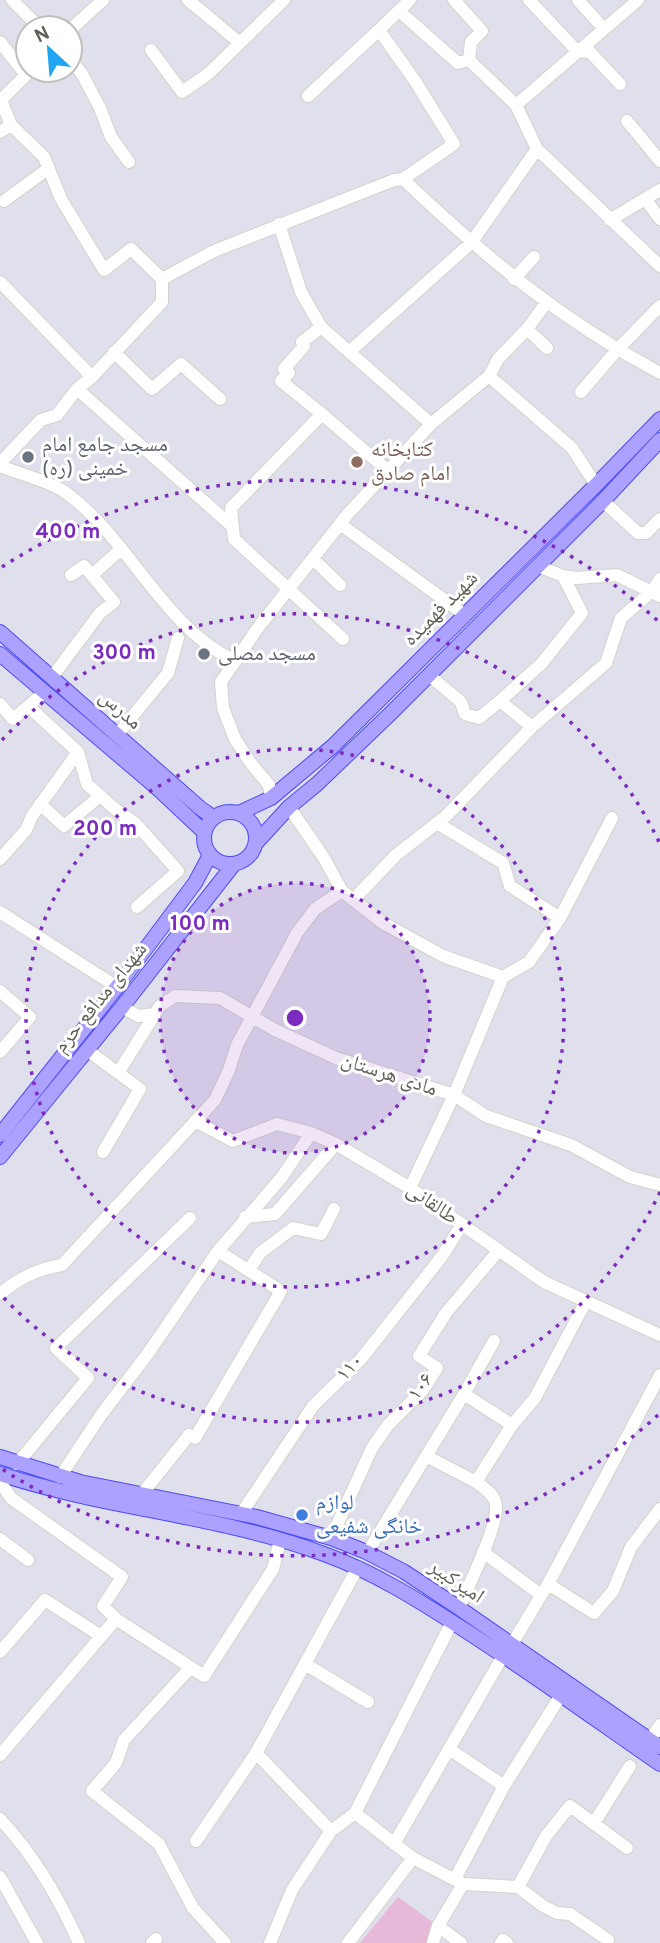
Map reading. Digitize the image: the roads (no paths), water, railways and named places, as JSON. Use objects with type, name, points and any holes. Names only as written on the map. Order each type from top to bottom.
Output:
[{"type":"main road","name":"شهید فهمیده","points":[[239,813],[271,798],[333,746],[660,419]]},
{"type":"main road","name":"شهید فهمیده","points":[[256,843],[289,807],[391,713],[603,501],[660,440]]},
{"type":"main road","name":"مدرس","points":[[0,632],[200,808],[214,817]]},
{"type":"main road","name":"مدرس","points":[[0,654],[156,787],[204,832]]},
{"type":"main road","points":[[379,701],[382,710],[391,713]]},
{"type":"main road","points":[[363,717],[374,721],[374,729]]},
{"type":"main road","points":[[230,811],[251,821],[257,835],[256,843],[248,857],[234,864],[217,861],[210,855],[204,832],[214,817],[230,811]]},
{"type":"main road","name":"شهدای مدافع حرم","points":[[0,1135],[117,987],[194,883],[210,855]]},
{"type":"main road","name":"شهدای مدافع حرم","points":[[0,1157],[234,864]]},
{"type":"main road","name":"امیرکبیر","points":[[0,1457],[60,1477],[280,1540],[358,1567],[393,1584],[452,1622],[507,1650],[655,1743]]},
{"type":"main road","name":"امیرکبیر","points":[[0,1474],[76,1496],[151,1501],[241,1514],[331,1538],[368,1553],[403,1571],[459,1608],[561,1695],[660,1764]]},
{"type":"street","points":[[12,0],[26,14]]},
{"type":"street","points":[[84,17],[103,0]]},
{"type":"street","points":[[188,0],[240,43]]},
{"type":"street","points":[[151,50],[182,92],[208,74],[284,0]]},
{"type":"street","points":[[308,96],[410,0]]},
{"type":"street","points":[[454,0],[482,31],[471,41],[469,60]]},
{"type":"street","points":[[529,0],[577,51],[590,52],[620,84]]},
{"type":"street","points":[[578,0],[604,29]]},
{"type":"street","points":[[516,105],[638,0]]},
{"type":"street","points":[[399,11],[458,63],[469,60]]},
{"type":"street","points":[[162,279],[214,251],[279,224],[394,180],[403,179],[454,144],[379,30]]},
{"type":"street","points":[[0,42],[14,56]]},
{"type":"street","points":[[469,60],[516,105],[537,149],[660,266]]},
{"type":"street","points":[[84,78],[111,137],[129,162]]},
{"type":"street","points":[[17,84],[1,100],[5,129],[44,157],[61,200],[104,270],[131,249],[162,279],[162,302],[92,377],[77,389],[57,415],[41,420],[0,464],[66,493],[94,517],[167,607],[213,650],[235,661]]},
{"type":"street","points":[[627,121],[660,161]]},
{"type":"street","points":[[349,352],[471,243],[537,149]]},
{"type":"street","points":[[1,201],[49,168]]},
{"type":"street","points":[[403,179],[514,279],[617,350],[660,373]]},
{"type":"street","points":[[610,220],[660,190]]},
{"type":"street","points":[[645,199],[660,219]]},
{"type":"street","points":[[279,224],[301,292],[321,327],[431,424]]},
{"type":"street","points":[[514,279],[534,257]]},
{"type":"street","points":[[0,282],[92,377]]},
{"type":"street","points":[[271,798],[269,785],[236,739],[223,708],[221,682],[340,524],[431,424],[489,376],[498,359],[527,329],[546,303]]},
{"type":"street","points":[[582,392],[617,350],[660,306]]},
{"type":"street","points":[[321,327],[302,342],[304,346],[284,369],[289,373],[281,381],[388,471]]},
{"type":"street","points":[[527,329],[547,348]]},
{"type":"street","points":[[114,352],[152,390],[181,364],[220,399]]},
{"type":"street","points":[[489,376],[572,448],[596,485]]},
{"type":"street","points":[[77,389],[233,527]]},
{"type":"street","points":[[322,414],[231,508],[234,539],[343,639]]},
{"type":"street","points":[[603,501],[638,533],[646,533],[660,519]]},
{"type":"street","points":[[340,524],[465,615]]},
{"type":"street","points":[[92,575],[121,549]]},
{"type":"street","points":[[313,559],[340,585]]},
{"type":"street","points":[[52,677],[100,613],[114,602],[84,566],[71,575]]},
{"type":"street","points":[[538,566],[563,576],[577,578],[617,575],[656,594]]},
{"type":"street","points":[[429,675],[461,702],[465,714],[479,718],[542,663],[582,613],[563,576]]},
{"type":"street","points":[[353,900],[396,855],[437,823],[532,727],[606,663],[621,618],[656,594],[660,579]]},
{"type":"street","points":[[117,735],[168,673],[178,638]]},
{"type":"street","points":[[0,704],[13,719],[45,692]]},
{"type":"street","points":[[500,701],[532,727]]},
{"type":"street","points":[[29,707],[78,752],[88,784],[136,824],[177,872],[137,907]]},
{"type":"street","points":[[0,859],[26,830],[40,804],[78,752]]},
{"type":"street","points":[[40,804],[64,826],[100,796]]},
{"type":"street","points":[[289,807],[324,858],[342,891],[353,900],[383,923],[443,956],[503,977]]},
{"type":"street","points":[[410,1188],[454,1095],[503,977],[529,962],[560,918],[612,818]]},
{"type":"street","points":[[437,823],[503,863],[509,886],[560,918]]},
{"type":"street","points":[[0,1294],[19,1279],[45,1268],[62,1265],[215,1100],[237,1045],[297,933],[315,909],[342,891]]},
{"type":"street","points":[[0,912],[117,987]]},
{"type":"street","points":[[0,991],[30,1017],[0,1052]]},
{"type":"street","name":"مادی هرستان","points":[[155,1014],[160,1006],[176,996],[220,998],[336,1058],[454,1095],[486,1116],[571,1145],[630,1177],[660,1185]]},
{"type":"street","points":[[122,1007],[138,1016],[155,1014]]},
{"type":"street","points":[[118,1073],[155,1014]]},
{"type":"street","points":[[87,1050],[140,1089],[103,1153]]},
{"type":"street","name":"طالقانی","points":[[195,1121],[233,1141],[277,1124],[312,1133],[336,1144],[410,1188],[544,1282],[660,1335]]},
{"type":"street","points":[[60,1477],[218,1251],[282,1177],[312,1133]]},
{"type":"street","points":[[245,1217],[275,1214],[336,1144]]},
{"type":"street","points":[[249,1270],[260,1253],[293,1228],[320,1234],[334,1209]]},
{"type":"street","points":[[17,1464],[88,1378],[56,1348],[190,1218]]},
{"type":"street","name":"۱۱۰","points":[[241,1514],[313,1406],[360,1359],[443,1255],[462,1224]]},
{"type":"street","points":[[151,1501],[189,1435],[195,1438],[281,1291],[218,1251]]},
{"type":"street","name":"۱۰۶","points":[[331,1538],[372,1448],[388,1425],[423,1390],[437,1368],[419,1356],[446,1313],[499,1251]]},
{"type":"street","points":[[476,1482],[512,1425],[535,1398],[586,1301]]},
{"type":"street","points":[[368,1553],[494,1341]]},
{"type":"street","points":[[394,1844],[544,1590],[660,1375]]},
{"type":"street","points":[[464,1394],[512,1425]]},
{"type":"street","points":[[426,1457],[492,1493],[496,1507],[483,1552],[459,1608]]},
{"type":"street","points":[[0,1482],[11,1498],[122,1577],[103,1606],[116,1619],[204,1676],[273,1569],[280,1540]]},
{"type":"street","points":[[483,1552],[544,1590],[594,1613],[613,1591],[631,1547],[660,1509]]},
{"type":"street","points":[[0,1539],[28,1560]]},
{"type":"street","points":[[196,1841],[256,1753],[358,1567]]},
{"type":"street","points":[[0,1652],[45,1600],[101,1636]]},
{"type":"street","points":[[0,1755],[116,1619]]},
{"type":"street","points":[[270,1943],[292,1890],[331,1830],[355,1813],[452,1622]]},
{"type":"street","points":[[305,1664],[369,1702]]},
{"type":"street","points":[[191,1667],[124,1740],[116,1763],[92,1791],[159,1844],[193,1908],[225,1943]]},
{"type":"street","points":[[433,1943],[438,1926],[505,1786],[561,1695]]},
{"type":"street","points":[[655,1743],[660,1725]]},
{"type":"street","points":[[449,1749],[505,1786]]},
{"type":"street","points":[[256,1753],[331,1830]]},
{"type":"street","points":[[594,1824],[630,1766]]},
{"type":"street","points":[[518,1887],[546,1836],[570,1805],[627,1848]]},
{"type":"street","points":[[355,1813],[414,1858],[459,1882],[518,1887],[543,1906],[557,1913],[570,1914],[608,1940]]},
{"type":"street","points":[[0,1819],[25,1845],[65,1912],[79,1943]]},
{"type":"street","points":[[348,1943],[414,1858]]},
{"type":"street","points":[[0,1877],[37,1943]]},
{"type":"street","points":[[438,1926],[461,1943]]},
{"type":"street","points":[[501,1943],[503,1940],[507,1943]]},
{"type":"place","name":"مسجد جامع امام خمینی (ره)","points":[[28,457]]},
{"type":"place","name":"کتابخانه امام صادق","points":[[357,462]]},
{"type":"place","name":"مسجد مصلی","points":[[204,654]]},
{"type":"place","name":"لوازم خانگی شفیعی","points":[[302,1515]]}]
